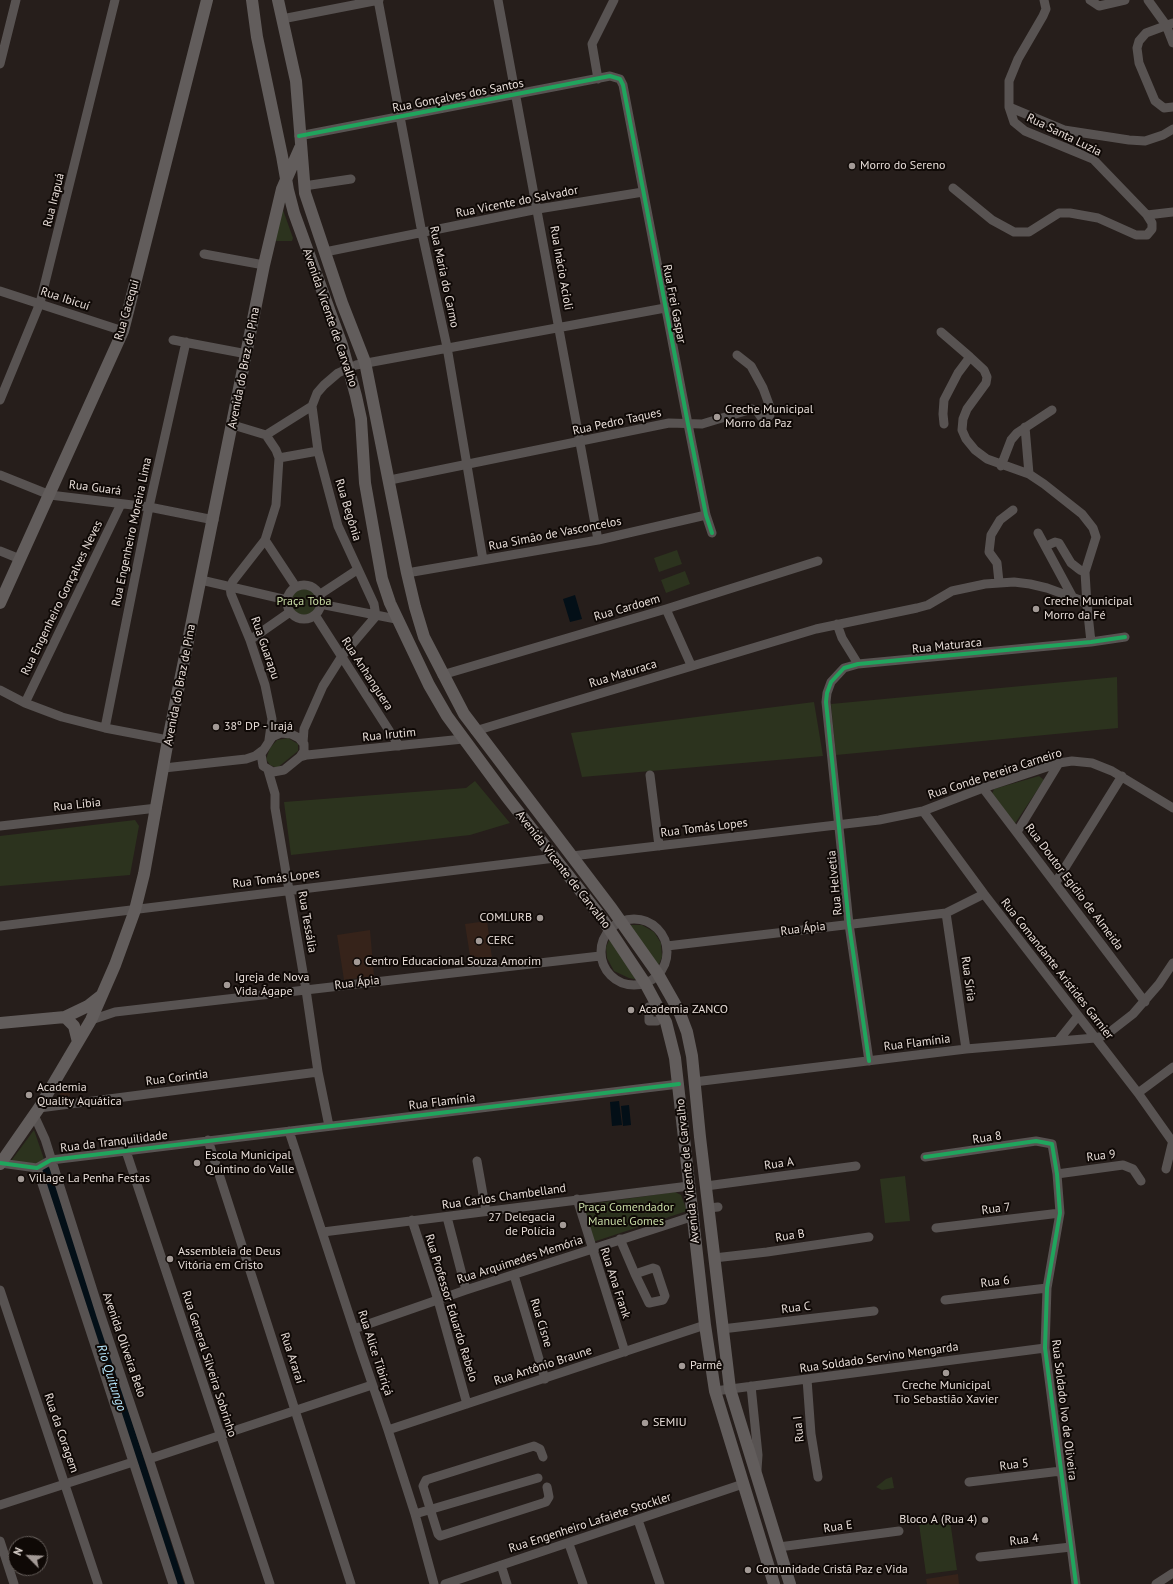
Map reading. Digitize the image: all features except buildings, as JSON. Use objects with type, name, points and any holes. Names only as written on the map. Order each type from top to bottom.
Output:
[{"type":"main road","name":"Rua Cacequi","points":[[0,603],[123,331],[207,0]]},
{"type":"main road","name":"Avenida do Braz de Pina","points":[[252,0],[257,37],[286,178]]},
{"type":"main road","name":"Avenida do Braz de Pina","points":[[1,1160],[36,1112],[91,1020],[101,999],[135,910],[157,808],[168,740],[214,520],[264,265],[280,197],[300,142],[296,81],[278,0]]},
{"type":"main road","name":"Avenida Vicente de Carvalho","points":[[300,142],[304,186],[325,252],[365,362],[390,480],[407,572],[419,623],[442,675],[457,704],[475,731],[572,856],[658,974],[679,1011],[685,1026],[692,1056],[706,1186],[713,1208],[714,1258],[730,1389],[780,1547],[790,1584]]},
{"type":"main road","name":"Avenida Vicente de Carvalho","points":[[286,178],[294,213],[349,367],[361,419],[364,476],[376,550],[385,591],[396,619],[439,703],[463,739],[610,930],[658,1005],[671,1037],[679,1084],[705,1325],[715,1391],[774,1584]]},
{"type":"main road","points":[[0,1023],[65,1017],[101,999]]},
{"type":"main road","points":[[65,1017],[74,1026],[78,1042]]},
{"type":"street","points":[[0,64],[16,0]]},
{"type":"street","name":"Rua Irapuá","points":[[0,400],[40,304],[115,0]]},
{"type":"street","points":[[282,19],[378,0]]},
{"type":"street","name":"Rua Maria do Carmo","points":[[378,0],[422,233],[447,347],[483,560]]},
{"type":"street","name":"Rua Inácio Acioli","points":[[498,0],[598,540]]},
{"type":"street","points":[[598,79],[592,44],[614,0]]},
{"type":"street","name":"Rua Santa Luzia","points":[[1044,0],[1046,8],[1043,16],[1011,72],[1008,91],[1014,122],[1018,127],[1093,159],[1147,215]]},
{"type":"street","points":[[1090,0],[1099,6],[1125,0]]},
{"type":"street","points":[[1148,0],[1170,24],[1173,43]]},
{"type":"street","points":[[1170,24],[1146,33],[1141,37],[1138,41],[1137,56],[1155,102],[1164,108],[1173,107]]},
{"type":"street","name":"Rua Gonçalves dos Santos","points":[[300,142],[400,118],[515,94],[614,76],[620,79]]},
{"type":"street","name":"Rua Frei Gaspar","points":[[620,79],[623,85],[706,515],[712,533]]},
{"type":"street","name":"Rua Santa Luzia","points":[[1010,107],[1064,130],[1129,140],[1150,139],[1163,135],[1173,129]]},
{"type":"street","points":[[304,186],[351,179]]},
{"type":"street","points":[[953,188],[992,220],[1004,228],[1014,232],[1028,232],[1059,213],[1070,213],[1098,218],[1136,234],[1147,235],[1152,229],[1153,225],[1147,215],[1173,212]]},
{"type":"street","name":"Rua Vicente do Salvador","points":[[325,252],[538,210],[643,192]]},
{"type":"street","points":[[204,254],[264,265]]},
{"type":"street","name":"Rua Ibicuí","points":[[0,291],[123,331]]},
{"type":"street","points":[[266,435],[312,406],[317,393],[324,385],[338,373],[349,367],[365,362],[665,308]]},
{"type":"street","points":[[941,332],[970,356],[984,370],[987,377],[986,383],[981,392],[967,409],[963,419],[962,430],[966,439],[975,450],[987,459],[1001,466],[1028,474],[1044,484],[1082,514],[1094,528],[1096,537],[1085,572],[1091,642]]},
{"type":"street","points":[[173,340],[247,354]]},
{"type":"street","name":"Rua Engenheiro Moreira Lima","points":[[105,728],[149,507],[186,342]]},
{"type":"street","name":"Rua Pedro Taques","points":[[390,480],[468,466],[669,424],[702,424],[752,409],[756,410],[762,419],[769,418],[770,407],[759,378],[751,366],[737,355]]},
{"type":"street","points":[[944,424],[942,414],[944,400],[958,373],[970,356]]},
{"type":"street","name":"Rua Begônia","points":[[312,406],[318,451],[338,526],[374,604],[376,616]]},
{"type":"street","points":[[1001,466],[1011,440],[1025,427],[1052,410]]},
{"type":"street","points":[[230,587],[265,540],[276,505],[279,458],[276,450],[266,435],[233,425]]},
{"type":"street","points":[[1025,427],[1028,474]]},
{"type":"street","points":[[279,458],[318,451]]},
{"type":"street","name":"Rua Guará","points":[[0,475],[50,494],[149,507],[214,520]]},
{"type":"street","name":"Rua Engenheiro Gonçalves Neves","points":[[25,703],[121,504]]},
{"type":"street","points":[[999,582],[997,564],[989,552],[991,535],[1000,520],[1013,510]]},
{"type":"street","name":"Rua Simão de Vasconcelos","points":[[407,572],[598,540],[706,515]]},
{"type":"street","points":[[1038,533],[1072,596]]},
{"type":"street","points":[[265,540],[296,587]]},
{"type":"street","points":[[1046,546],[1055,542],[1059,543],[1071,563],[1085,572]]},
{"type":"street","points":[[0,551],[20,559]]},
{"type":"street","name":"Rua Cardoem","points":[[442,675],[666,609],[818,561]]},
{"type":"street","points":[[319,594],[357,570]]},
{"type":"street","points":[[201,580],[287,600]]},
{"type":"street","name":"Rua Maturaca","points":[[475,731],[691,665],[838,624],[928,605],[952,591],[999,582],[1030,584],[1072,596],[1087,605]]},
{"type":"street","points":[[309,586],[319,594],[320,604],[315,615],[302,619],[290,612],[287,600],[291,591],[296,587],[309,586]]},
{"type":"street","name":"Rua Guarapu","points":[[230,587],[231,594],[250,640],[265,685],[272,719],[277,728],[288,733]]},
{"type":"street","points":[[320,604],[396,619]]},
{"type":"street","points":[[666,609],[691,665]]},
{"type":"street","points":[[250,640],[290,612]]},
{"type":"street","name":"Rua Anhanguera","points":[[315,615],[399,746]]},
{"type":"street","points":[[246,760],[277,772],[285,769],[300,757],[303,752],[303,731],[323,686],[342,656],[376,616]]},
{"type":"street","points":[[838,624],[842,638],[858,664]]},
{"type":"street","name":"Rua Maturaca","points":[[826,702],[827,692],[837,674],[844,668],[858,664],[1091,642],[1125,637]]},
{"type":"street","points":[[0,690],[25,703],[50,713],[105,728],[168,740]]},
{"type":"street","name":"Rua Helvetia","points":[[826,702],[849,924],[869,1061]]},
{"type":"street","name":"Rua Guarapu","points":[[269,740],[272,719]]},
{"type":"street","points":[[164,768],[246,760],[255,756],[263,749],[274,735],[300,730],[307,721]]},
{"type":"street","points":[[288,733],[308,751],[316,754]]},
{"type":"street","name":"Rua Irutim","points":[[300,757],[316,754],[463,739]]},
{"type":"street","points":[[263,749],[261,756],[266,768]]},
{"type":"street","name":"Rua Conde Pereira Carneiro","points":[[839,824],[879,820],[923,811],[983,788],[1059,763],[1072,761],[1092,763],[1122,776],[1173,808]]},
{"type":"street","points":[[1017,832],[1059,763]]},
{"type":"street","name":"Rua Tessália","points":[[266,768],[275,794]]},
{"type":"street","name":"Rua Tessália","points":[[285,769],[278,781],[275,794],[275,808],[290,889],[318,1072],[329,1126]]},
{"type":"street","points":[[650,775],[659,846]]},
{"type":"street","points":[[1056,882],[1122,776]]},
{"type":"street","name":"Rua Doutor Egídio de Almeida","points":[[983,788],[1056,882],[1145,1002]]},
{"type":"street","name":"Rua Líbia","points":[[0,826],[157,808]]},
{"type":"street","name":"Rua Comandante Aristides Garnier","points":[[923,811],[984,894],[1138,1093],[1172,1140]]},
{"type":"street","name":"Rua Tomás Lopes","points":[[572,856],[839,824]]},
{"type":"street","name":"Rua Tomás Lopes","points":[[0,926],[135,910],[290,889],[555,858]]},
{"type":"street","name":"Rua Ápia","points":[[667,946],[946,913],[984,894]]},
{"type":"street","name":"Rua Síria","points":[[946,913],[966,1049]]},
{"type":"street","points":[[638,919],[653,925],[662,934],[667,946],[667,956],[664,966],[658,974],[645,983],[628,985],[612,979],[606,972],[600,956],[604,938],[610,930],[621,922],[638,919]]},
{"type":"street","name":"Rua Ápia","points":[[91,1020],[115,1012],[600,956]]},
{"type":"street","name":"Rua Flamínia","points":[[694,1082],[966,1049],[1095,1038],[1116,1028],[1145,1002],[1163,979],[1173,963]]},
{"type":"street","points":[[101,999],[109,1011],[115,1012]]},
{"type":"street","points":[[657,1021],[649,1021],[649,1007],[658,1005]]},
{"type":"street","points":[[1058,1041],[1078,1016]]},
{"type":"street","points":[[1138,1093],[1173,1067]]},
{"type":"street","name":"Rua Corintia","points":[[36,1112],[318,1072]]},
{"type":"street","name":"Rua Flamínia","points":[[208,1140],[679,1084]]},
{"type":"street","name":"Avenida Oliveira Belo","points":[[36,1112],[101,1316],[190,1584]]},
{"type":"street","name":"Rua Alice Tibiriçá","points":[[290,1131],[415,1514],[434,1584]]},
{"type":"street","name":"Rua da Tranquilidade","points":[[37,1168],[51,1160],[208,1140]]},
{"type":"street","name":"Rua Araraí","points":[[208,1140],[351,1584]]},
{"type":"street","points":[[1166,1169],[1172,1140]]},
{"type":"street","name":"Rua 8","points":[[925,1157],[1036,1141],[1052,1144]]},
{"type":"street","name":"Rua Soldado Ivo de Oliveira","points":[[1052,1144],[1058,1174],[1060,1213],[1047,1288],[1045,1348],[1076,1584]]},
{"type":"street","name":"Rua General Silveira Sobrinho","points":[[126,1151],[270,1584]]},
{"type":"street","points":[[1,1160],[37,1168],[173,1584]]},
{"type":"street","points":[[477,1161],[486,1211]]},
{"type":"street","name":"Rua 9","points":[[1058,1174],[1123,1165],[1133,1169],[1141,1181]]},
{"type":"street","name":"Rua A","points":[[706,1186],[856,1166]]},
{"type":"street","name":"Rua Carlos Chambelland","points":[[322,1232],[689,1186]]},
{"type":"street","name":"Rua Ana Frank","points":[[577,1199],[591,1249],[625,1352]]},
{"type":"street","name":"Rua 7","points":[[936,1228],[1060,1213]]},
{"type":"street","name":"Rua Arquimedes Memória","points":[[354,1330],[466,1290],[694,1216]]},
{"type":"street","points":[[447,1217],[466,1290]]},
{"type":"street","name":"Rua Professor Eduardo Rabelo","points":[[412,1220],[438,1300],[467,1404]]},
{"type":"street","name":"Rua B","points":[[714,1258],[768,1252],[869,1237]]},
{"type":"street","points":[[620,1240],[635,1274]]},
{"type":"street","name":"Rua Cisne","points":[[514,1275],[546,1379]]},
{"type":"street","name":"Rua 6","points":[[945,1300],[1047,1288]]},
{"type":"street","name":"Rua da Coragem","points":[[0,1290],[66,1484],[98,1584]]},
{"type":"street","name":"Rua C","points":[[722,1329],[874,1311]]},
{"type":"street","name":"Rua Antônio Braune","points":[[388,1430],[546,1379],[705,1325]]},
{"type":"street","name":"Rua Soldado Servino Mengarda","points":[[715,1391],[1045,1348]]},
{"type":"street","name":"Rua I","points":[[807,1379],[811,1434],[818,1477]]},
{"type":"street","points":[[149,1459],[372,1386]]},
{"type":"street","name":"Avenida Vicente de Carvalho","points":[[751,1386],[758,1455],[756,1473]]},
{"type":"street","points":[[543,1457],[540,1449],[534,1446],[426,1480],[423,1486],[438,1534],[442,1536],[546,1502],[549,1497],[547,1487]]},
{"type":"street","points":[[0,1504],[133,1462]]},
{"type":"street","name":"Rua 5","points":[[969,1482],[1061,1471]]},
{"type":"street","points":[[415,1514],[538,1478]]},
{"type":"street","name":"Rua Engenheiro Lafaiete Stockler","points":[[445,1584],[569,1544],[743,1484]]},
{"type":"street","points":[[638,1520],[660,1584]]},
{"type":"street","name":"Rua E","points":[[780,1547],[899,1531]]},
{"type":"street","points":[[0,1541],[14,1584]]},
{"type":"street","points":[[569,1544],[583,1584]]},
{"type":"street","name":"Rua 4","points":[[980,1557],[1071,1547]]},
{"type":"street","points":[[501,1565],[507,1584]]},
{"type":"street","points":[[1156,1584],[1173,1574]]},
{"type":"shaded area","points":[[575,595],[582,619],[570,622],[563,599]]},
{"type":"shaded area","name":"CERC","points":[[487,921],[492,958],[471,962],[465,924]]},
{"type":"shaded area","name":"Centro Educacional Souza Amorim","points":[[370,930],[374,976],[344,980],[337,935]]},
{"type":"shaded area","points":[[65,1089],[70,1094],[65,1099],[60,1094]]},
{"type":"shaded area","points":[[619,1101],[622,1125],[612,1126],[610,1102]]},
{"type":"shaded area","points":[[629,1105],[631,1125],[623,1126],[621,1106]]},
{"type":"shaded area","points":[[958,1574],[959,1584],[927,1584],[926,1579]]},
{"type":"green space","points":[[279,209],[283,210],[293,238],[292,241],[275,241]]},
{"type":"green space","points":[[677,550],[682,564],[659,572],[654,558]]},
{"type":"green space","points":[[685,571],[690,584],[666,593],[661,580]]},
{"type":"green space","name":"Praça Toba","points":[[304,589],[313,593],[317,602],[313,611],[304,615],[295,611],[291,602],[295,593]]},
{"type":"green space","points":[[1117,677],[1118,728],[836,755],[831,704]]},
{"type":"green space","points":[[814,702],[823,756],[582,777],[571,733]]},
{"type":"green space","points":[[288,738],[298,744],[298,751],[277,768],[270,765],[266,759],[270,748],[277,740]]},
{"type":"green space","points":[[1039,776],[1044,780],[1014,825],[991,797],[994,789]]},
{"type":"green space","points":[[475,781],[510,823],[470,835],[291,855],[284,802],[466,788]]},
{"type":"green space","points":[[135,820],[139,826],[130,875],[0,886],[0,836]]},
{"type":"green space","points":[[628,925],[642,925],[654,932],[661,943],[662,957],[657,969]]},
{"type":"green space","points":[[611,936],[639,980],[629,978],[614,971],[607,958],[606,947]]},
{"type":"green space","points":[[34,1130],[44,1159],[40,1164],[11,1161]]},
{"type":"green space","points":[[905,1176],[910,1221],[885,1223],[880,1179]]},
{"type":"green space","name":"Praça Comendador Manuel Gomes","points":[[675,1192],[681,1195],[687,1211],[593,1242],[585,1212],[590,1204]]},
{"type":"green space","points":[[892,1477],[894,1488],[882,1490],[876,1487],[886,1479]]},
{"type":"green space","points":[[950,1520],[957,1570],[926,1574],[919,1524]]},
{"type":"waterway","name":"Rio Quitungo","points":[[45,1172],[178,1584]]},
{"type":"cycle path","points":[[299,136],[610,76],[620,79],[623,85],[706,515],[712,533]]},
{"type":"cycle path","points":[[869,1061],[849,924],[826,702],[827,693],[831,682],[844,668],[858,664],[1091,642],[1125,637]]},
{"type":"cycle path","points":[[0,1163],[37,1168],[51,1160],[679,1084]]},
{"type":"cycle path","points":[[925,1157],[1036,1141],[1052,1144],[1057,1174],[1060,1213],[1047,1288],[1045,1348],[1076,1584]]},
{"type":"place","name":"Morro do Sereno","points":[[852,166]]},
{"type":"place","name":"Creche Municipal Morro da Paz","points":[[717,417]]},
{"type":"place","name":"Creche Municipal Morro da Fé","points":[[1036,609]]},
{"type":"place","name":"38º DP - Irajá","points":[[216,727]]},
{"type":"place","name":"COMLURB","points":[[540,918]]},
{"type":"place","name":"CERC","points":[[479,941]]},
{"type":"place","name":"Centro Educacional Souza Amorim","points":[[357,962]]},
{"type":"place","name":"Igreja de Nova Vida Ágape","points":[[227,985]]},
{"type":"place","name":"Academia ZANCO","points":[[631,1010]]},
{"type":"place","name":"Academia Quality Aquática","points":[[29,1095]]},
{"type":"place","name":"Escola Municipal Quintino do Valle","points":[[197,1163]]},
{"type":"place","name":"Village La Penha Festas","points":[[21,1179]]},
{"type":"place","name":"27 Delegacia de Polícia","points":[[563,1225]]},
{"type":"place","name":"Assembleia de Deus Vitória em Cristo","points":[[170,1259]]},
{"type":"place","name":"Parmê","points":[[682,1366]]},
{"type":"place","name":"Creche Municipal Tio Sebastião Xavier","points":[[946,1373]]},
{"type":"place","name":"SEMIU","points":[[645,1423]]},
{"type":"place","name":"Bloco A (Rua 4)","points":[[985,1520]]},
{"type":"place","name":"Comunidade Cristã Paz e Vida","points":[[748,1570]]}]
